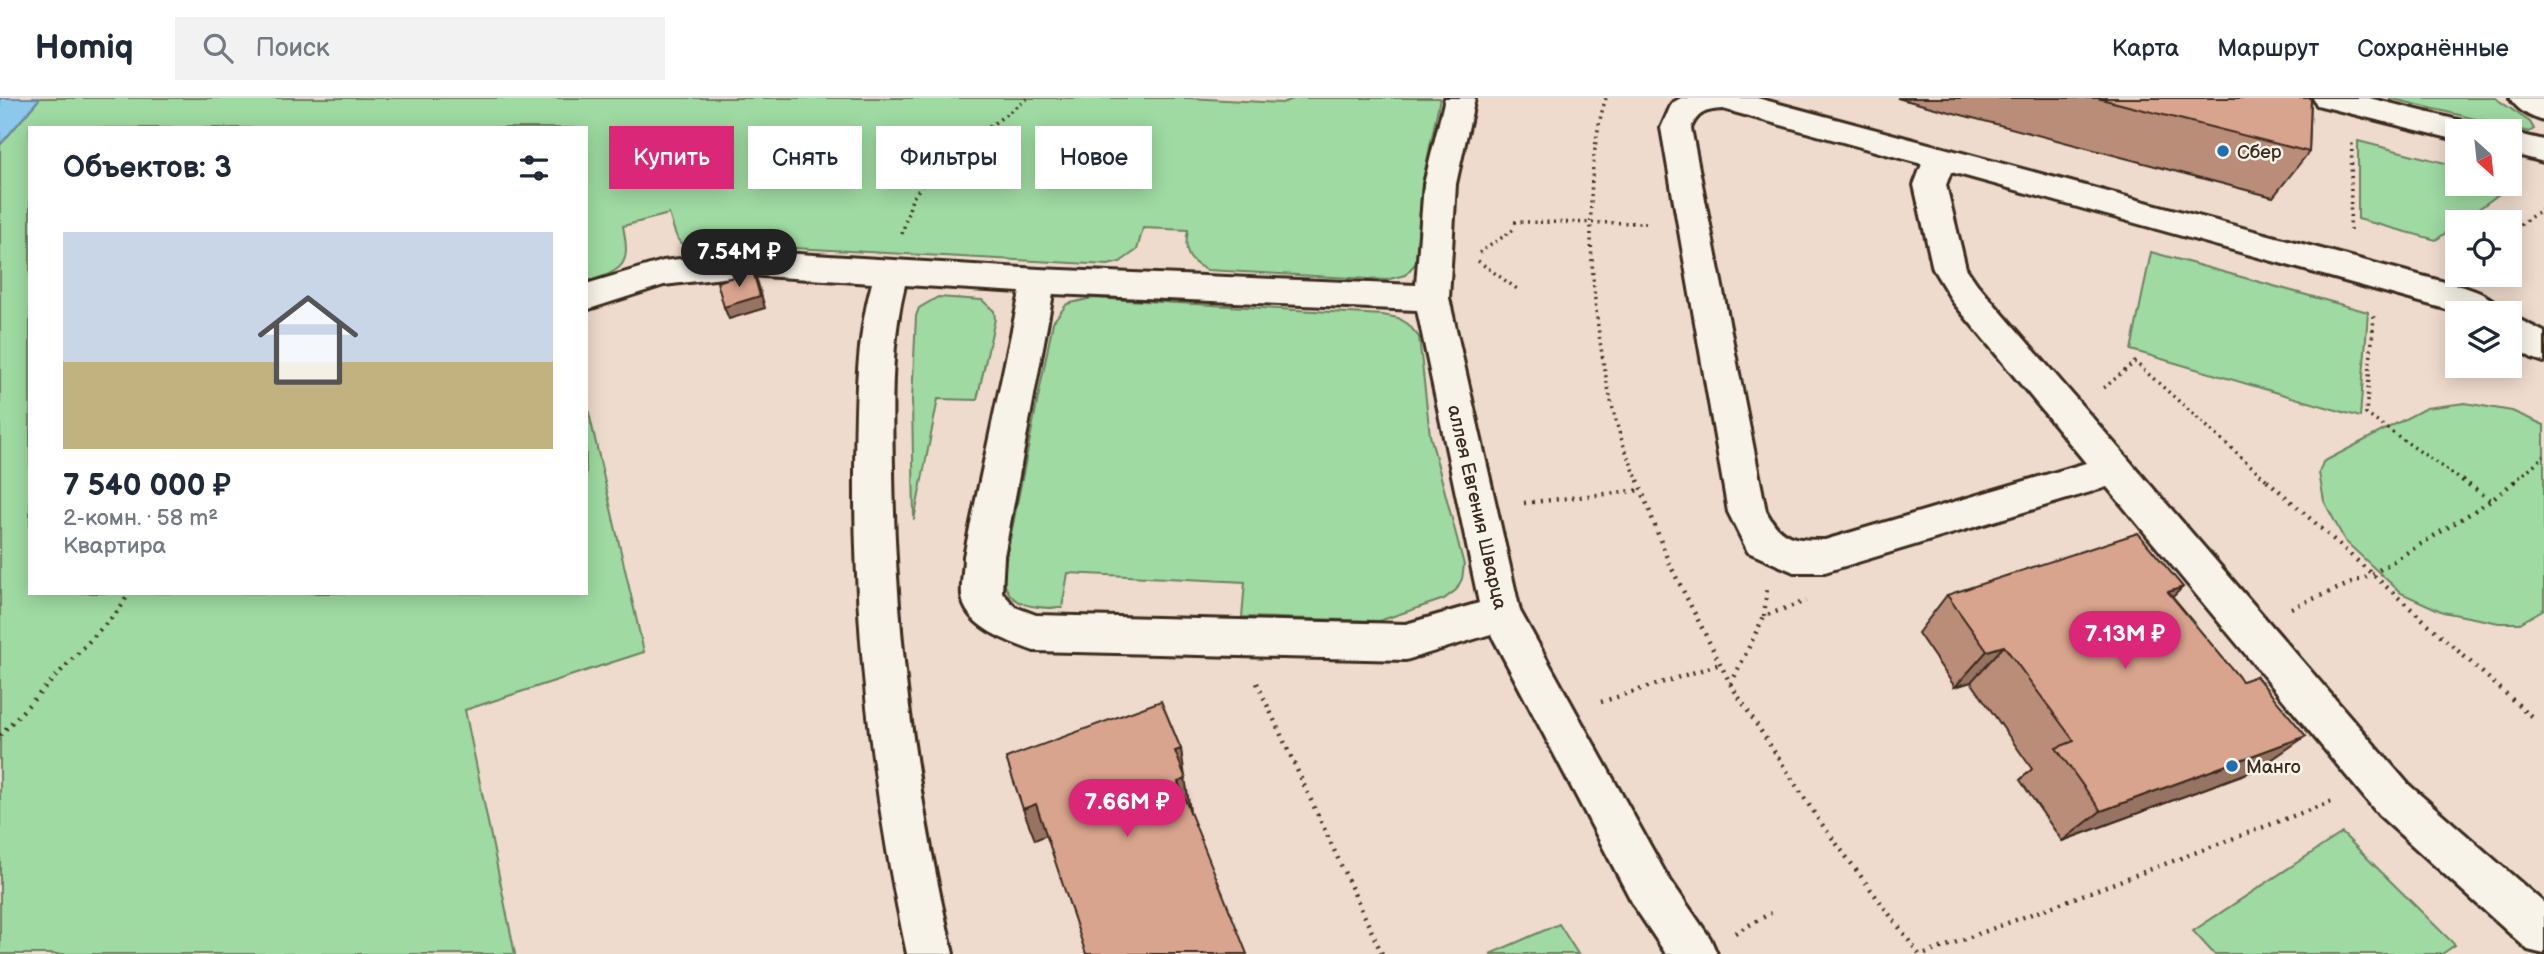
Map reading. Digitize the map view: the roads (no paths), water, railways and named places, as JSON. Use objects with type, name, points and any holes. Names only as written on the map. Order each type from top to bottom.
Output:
[{"type":"street","name":"аллея Евгения Шварца","points":[[1460,98],[1440,184],[1432,298],[1501,614],[1650,890],[1694,954]]},
{"type":"street","points":[[2328,98],[2445,127]]},
{"type":"street","points":[[2525,98],[2544,111]]},
{"type":"street","points":[[2113,470],[1825,556],[1794,556],[1762,541],[1747,512],[1693,224],[1676,128],[1683,110],[1700,100],[1723,99],[2467,301]]},
{"type":"street","points":[[2522,146],[2544,151]]},
{"type":"street","points":[[1939,159],[1930,184],[1950,270],[1965,293],[2395,800],[2544,934]]},
{"type":"street","points":[[588,296],[663,273],[748,263],[1039,281],[1432,298]]},
{"type":"street","points":[[892,270],[883,300],[875,389],[873,494],[877,613],[891,746],[930,954]]},
{"type":"street","points":[[1039,281],[984,556],[982,597],[1001,620],[1034,633],[1406,642],[1501,614]]},
{"type":"street","points":[[2522,335],[2544,349]]},
{"type":"water","points":[[0,98],[40,98],[0,145]]},
{"type":"place","name":"Сбер","points":[[2223,151]]},
{"type":"place","name":"Манго","points":[[2232,766]]}]
